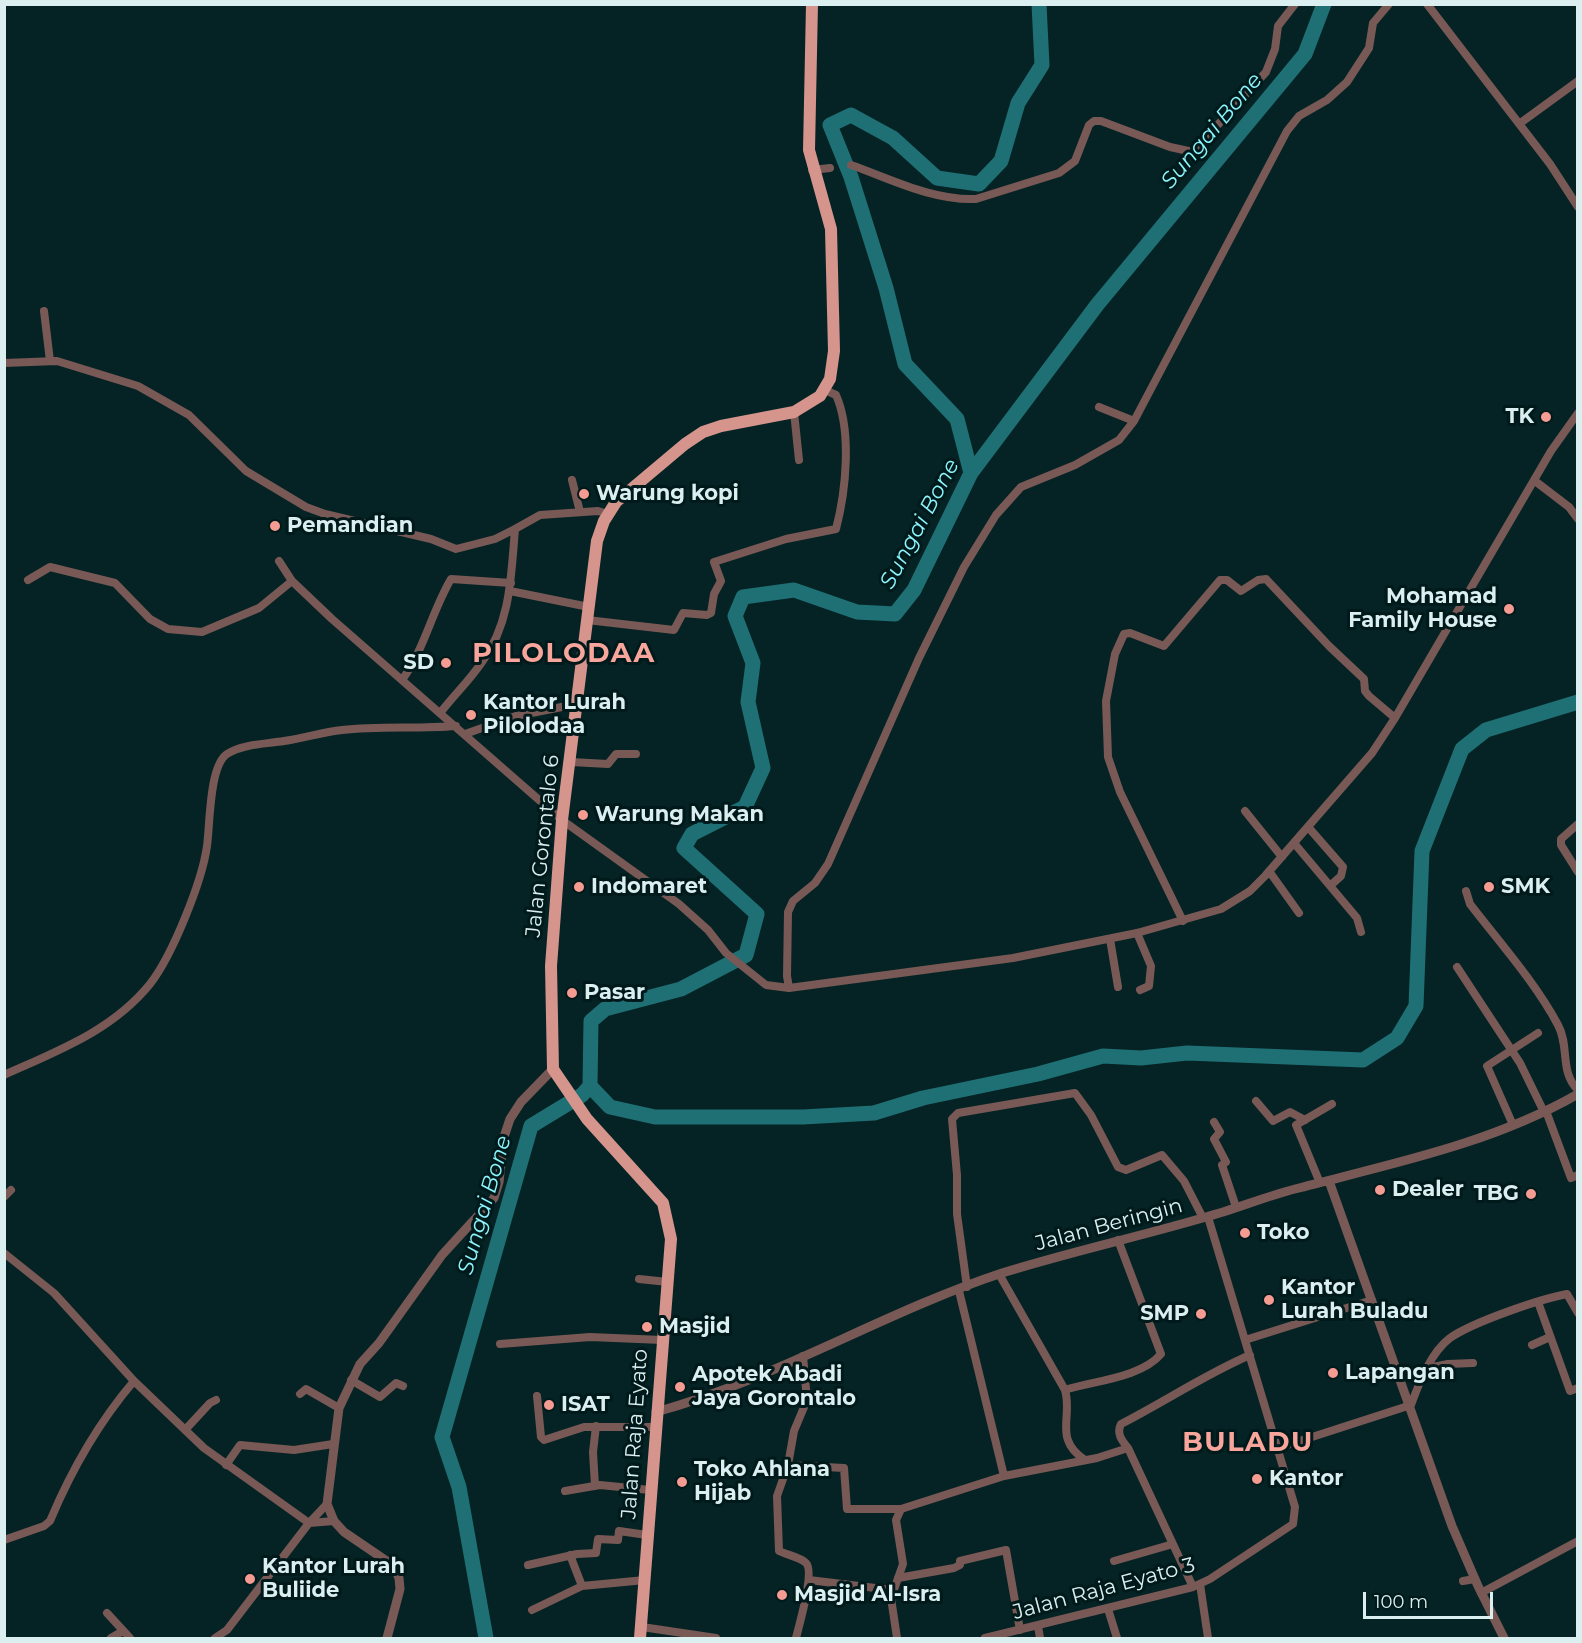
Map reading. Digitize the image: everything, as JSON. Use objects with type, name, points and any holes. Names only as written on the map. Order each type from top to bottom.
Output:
[{"type":"main road","points":[[812,4],[808,150],[812,170],[828,211],[831,229],[834,367],[825,390]]},
{"type":"main road","name":"Jalan Gorontalo 6","points":[[555,1073],[551,966],[562,820],[597,541],[608,514],[619,499],[703,432],[721,426],[794,412],[825,390]]},
{"type":"main road","name":"Jalan Raja Eyato","points":[[555,1073],[587,1119],[663,1203],[671,1239],[654,1427],[641,1633]]},
{"type":"street","points":[[851,165],[926,193],[976,199],[1059,173],[1071,166],[1085,132],[1094,121],[1170,147],[1193,152],[1266,72],[1275,49],[1278,26],[1295,4]]},
{"type":"street","points":[[789,988],[787,976],[788,912],[793,901],[815,883],[828,864],[919,658],[964,567],[996,514],[1021,487],[1075,465],[1119,440],[1134,421],[1287,131],[1299,116],[1327,100],[1347,82],[1369,48],[1373,23],[1389,4]]},
{"type":"street","points":[[1427,4],[1550,164],[1578,207]]},
{"type":"street","points":[[1519,124],[1578,81]]},
{"type":"street","points":[[812,170],[830,168]]},
{"type":"street","points":[[44,311],[50,361]]},
{"type":"street","points":[[4,363],[50,361],[74,365],[138,386],[179,408],[202,426],[246,471],[306,507],[341,519],[431,539],[453,548],[495,539],[540,515],[598,511],[608,514]]},
{"type":"street","points":[[402,680],[412,667],[434,609],[451,579],[511,587],[588,614],[675,630],[682,613],[707,615],[711,613],[714,594],[721,581],[714,562],[786,539],[836,529],[847,442],[846,423],[836,394],[825,390]]},
{"type":"street","points":[[1099,407],[1134,421]]},
{"type":"street","points":[[794,412],[800,460]]},
{"type":"street","points":[[279,561],[292,581],[562,820],[679,904],[708,930],[726,953],[753,975],[772,987],[789,988],[1013,958],[1137,933],[1183,921],[1231,904],[1269,871],[1309,828],[1372,753],[1395,718],[1452,617],[1578,413]]},
{"type":"street","points":[[572,480],[580,512]]},
{"type":"street","points":[[1535,481],[1569,507],[1578,519]]},
{"type":"street","points":[[441,712],[484,661],[504,616],[511,587],[515,530]]},
{"type":"street","points":[[28,579],[50,567],[115,583],[150,619],[168,629],[202,632],[260,608],[292,581]]},
{"type":"street","points":[[1183,921],[1119,792],[1108,757],[1106,701],[1115,654],[1124,634],[1164,646],[1220,580],[1227,580],[1241,591],[1258,580],[1266,579],[1329,646],[1364,679],[1365,691],[1369,696],[1395,718]]},
{"type":"street","points":[[465,734],[516,716],[577,704]]},
{"type":"street","points":[[4,1075],[90,1036],[111,1021],[150,984],[178,933],[199,877],[207,848],[214,783],[222,760],[228,753],[244,747],[339,730],[456,726]]},
{"type":"street","points":[[571,762],[608,764],[616,754],[636,754]]},
{"type":"street","points":[[1245,811],[1282,857]]},
{"type":"street","points":[[1577,871],[1561,845],[1561,839],[1578,824]]},
{"type":"street","points":[[1309,828],[1341,864],[1341,876],[1331,885]]},
{"type":"street","points":[[1294,843],[1357,918],[1361,932]]},
{"type":"street","points":[[1269,871],[1299,913]]},
{"type":"street","points":[[1466,891],[1470,904],[1553,1016],[1561,1033],[1567,1075],[1578,1092]]},
{"type":"street","points":[[1137,933],[1152,972],[1149,986],[1140,990]]},
{"type":"street","points":[[1110,939],[1118,987]]},
{"type":"street","points":[[1457,967],[1511,1050],[1545,1112],[1571,1178],[1578,1175]]},
{"type":"street","points":[[1513,1125],[1487,1066],[1538,1034]]},
{"type":"street","points":[[387,1638],[400,1589],[399,1578],[394,1566],[344,1532],[334,1521],[327,1504],[339,1408],[351,1380],[442,1255],[494,1198],[499,1182],[504,1137],[510,1119],[521,1102],[555,1073]]},
{"type":"street","name":"Jalan Beringin","points":[[656,1412],[734,1387],[999,1274],[1205,1218],[1513,1125],[1545,1112],[1578,1092]]},
{"type":"street","name":"Jalan Raja Eyato 3","points":[[963,1289],[952,1119],[958,1113],[1075,1093],[1091,1115],[1118,1167],[1126,1170],[1162,1155],[1184,1181],[1205,1218],[1250,1355],[1294,1507],[1293,1524],[1197,1585],[985,1638]]},
{"type":"street","points":[[1256,1101],[1273,1121],[1290,1112],[1305,1120]]},
{"type":"street","points":[[1332,1104],[1296,1125],[1325,1182],[1372,1300],[1452,1526],[1481,1593],[1504,1638]]},
{"type":"street","points":[[1214,1122],[1220,1132],[1214,1139],[1226,1162],[1222,1165],[1236,1207]]},
{"type":"street","points":[[4,1197],[11,1190]]},
{"type":"street","points":[[1065,1390],[1109,1380],[1146,1365],[1161,1354],[1118,1240]]},
{"type":"street","points":[[4,1253],[54,1293],[134,1381],[226,1465],[309,1522],[334,1521]]},
{"type":"street","points":[[999,1274],[1065,1390],[1068,1400],[1064,1422],[1068,1441],[1074,1453],[1085,1460]]},
{"type":"street","points":[[639,1280],[668,1282]]},
{"type":"street","points":[[963,1289],[1004,1476]]},
{"type":"street","points":[[1278,1448],[1411,1405],[1428,1368],[1450,1338],[1538,1302],[1568,1294],[1578,1313]]},
{"type":"street","points":[[1245,1340],[1372,1300]]},
{"type":"street","points":[[1538,1302],[1570,1391],[1578,1388]]},
{"type":"street","points":[[500,1344],[590,1337],[662,1340]]},
{"type":"street","points":[[1532,1345],[1550,1337]]},
{"type":"street","points":[[1208,1638],[1197,1585],[1173,1544],[1128,1448],[1121,1440],[1119,1429],[1121,1424],[1224,1366],[1250,1355]]},
{"type":"street","points":[[796,1638],[809,1580],[809,1567],[805,1562],[781,1553],[778,1548],[777,1496],[788,1465],[795,1431],[807,1400],[803,1356]]},
{"type":"street","points":[[1428,1368],[1473,1363]]},
{"type":"street","points":[[351,1380],[381,1397],[396,1383],[403,1386]]},
{"type":"street","points":[[4,1540],[44,1526],[50,1521],[110,1410],[134,1381]]},
{"type":"street","points":[[300,1394],[306,1389],[339,1408]]},
{"type":"street","points":[[537,1396],[542,1439],[596,1426],[654,1427]]},
{"type":"street","points":[[185,1430],[210,1403],[216,1400]]},
{"type":"street","points":[[596,1426],[593,1452],[596,1486]]},
{"type":"street","points":[[226,1465],[240,1445],[294,1450],[333,1444]]},
{"type":"street","points":[[788,1465],[844,1468],[847,1509],[901,1509],[1004,1476],[1085,1460],[1128,1448]]},
{"type":"street","points":[[564,1491],[596,1486],[650,1490]]},
{"type":"street","points":[[215,1638],[227,1630],[309,1522],[327,1504]]},
{"type":"street","points":[[897,1638],[892,1590],[903,1564],[897,1520],[901,1509]]},
{"type":"street","points":[[528,1565],[570,1555],[596,1553],[598,1539],[618,1540],[619,1531],[647,1535]]},
{"type":"street","points":[[1481,1593],[1578,1541]]},
{"type":"street","points":[[1113,1561],[1173,1544]]},
{"type":"street","points":[[898,1578],[954,1568],[960,1565],[960,1561],[1006,1550],[1020,1630]]},
{"type":"street","points":[[570,1555],[582,1586]]},
{"type":"street","points":[[532,1610],[582,1586],[645,1580]]},
{"type":"street","points":[[809,1580],[892,1590]]},
{"type":"street","points":[[1463,1581],[1475,1580]]},
{"type":"street","points":[[1108,1609],[1117,1638]]},
{"type":"street","points":[[107,1613],[130,1638]]},
{"type":"street","points":[[1038,1626],[1040,1638]]},
{"type":"street","points":[[111,1638],[123,1631]]},
{"type":"street","points":[[641,1633],[716,1638]]},
{"type":"waterway","points":[[971,473],[957,419],[905,364],[886,288],[851,177],[830,125],[851,115],[893,138],[937,178],[979,184],[1001,161],[1018,103],[1042,65],[1039,4]]},
{"type":"waterway","name":"Sungai Bone","points":[[486,1638],[459,1487],[442,1437],[531,1126],[582,1095],[590,1086],[591,1021],[605,1009],[681,989],[746,955],[757,914],[684,848],[692,834],[745,807],[763,768],[748,702],[753,663],[735,616],[743,597],[794,590],[857,612],[895,614],[914,590],[971,473],[1097,305],[1305,54],[1324,4]]},
{"type":"waterway","points":[[590,1086],[610,1107],[655,1117],[803,1117],[874,1113],[923,1098],[1038,1074],[1103,1056],[1141,1058],[1187,1053],[1363,1060],[1397,1038],[1416,1006],[1422,851],[1462,749],[1486,730],[1578,702]]},
{"type":"place","name":"TK","points":[[1546,417]]},
{"type":"place","name":"Warung kopi","points":[[584,494]]},
{"type":"place","name":"Pemandian","points":[[275,526]]},
{"type":"place","name":"Mohamad Family House","points":[[1509,609]]},
{"type":"place","name":"SD","points":[[446,663]]},
{"type":"place","name":"Kantor Lurah Pilolodaa","points":[[471,715]]},
{"type":"place","name":"Warung Makan","points":[[583,815]]},
{"type":"place","name":"Indomaret","points":[[579,887]]},
{"type":"place","name":"SMK","points":[[1489,887]]},
{"type":"place","name":"Pasar","points":[[572,993]]},
{"type":"place","name":"Dealer","points":[[1380,1190]]},
{"type":"place","name":"TBG","points":[[1531,1194]]},
{"type":"place","name":"Toko","points":[[1245,1233]]},
{"type":"place","name":"Kantor Lurah Buladu","points":[[1269,1300]]},
{"type":"place","name":"SMP","points":[[1201,1314]]},
{"type":"place","name":"Masjid","points":[[647,1327]]},
{"type":"place","name":"Lapangan","points":[[1333,1373]]},
{"type":"place","name":"Apotek Abadi Jaya Gorontalo","points":[[680,1387]]},
{"type":"place","name":"ISAT","points":[[549,1405]]},
{"type":"place","name":"Kantor","points":[[1257,1479]]},
{"type":"place","name":"Toko Ahlana Hijab","points":[[682,1482]]},
{"type":"place","name":"Kantor Lurah Buliide","points":[[250,1579]]},
{"type":"place","name":"Masjid Al-Isra","points":[[782,1595]]},
{"type":"district","name":"PILOLODAA","points":[[564,654]]},
{"type":"district","name":"BULADU","points":[[1248,1443]]}]
